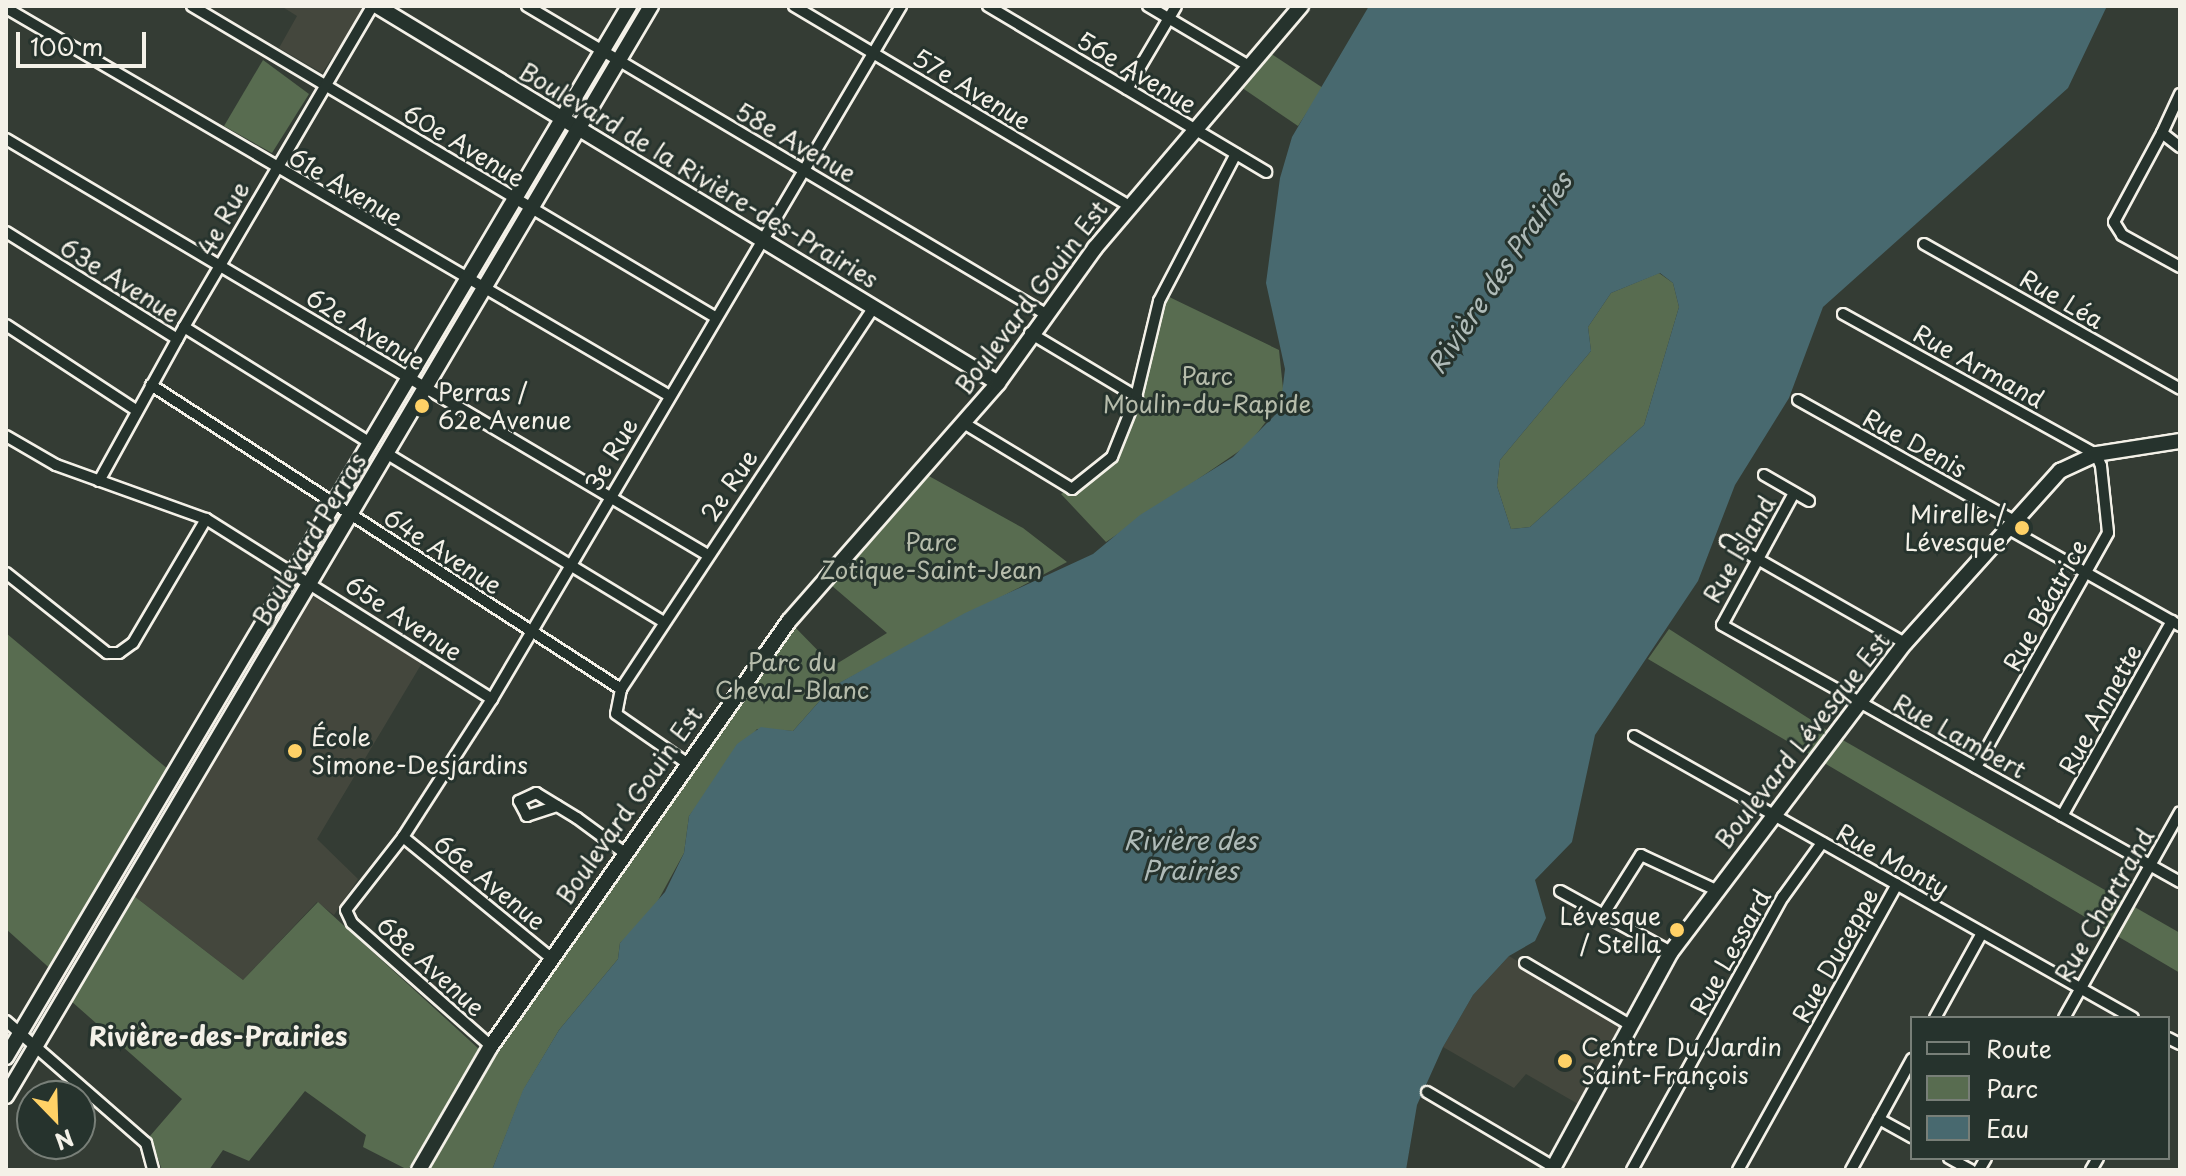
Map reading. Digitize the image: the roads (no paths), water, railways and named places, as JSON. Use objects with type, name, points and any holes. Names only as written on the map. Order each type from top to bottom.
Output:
[{"type":"street","name":"60e Avenue","points":[[192,6],[715,317]]},
{"type":"street","name":"4e Rue","points":[[184,327],[274,167],[375,6]]},
{"type":"street","name":"Boulevard de la Rivière-des-Prairies","points":[[375,6],[580,127],[998,383]]},
{"type":"street","name":"58e Avenue","points":[[527,6],[1044,313]]},
{"type":"street","name":"Boulevard Perras","points":[[6,1057],[629,6]]},
{"type":"street","name":"Boulevard Perras","points":[[6,1096],[651,6]]},
{"type":"street","name":"57e Avenue","points":[[794,6],[1129,206]]},
{"type":"street","name":"3e Rue","points":[[346,915],[403,837],[492,699],[668,395],[901,6]]},
{"type":"street","name":"56e Avenue","points":[[988,6],[1266,172]]},
{"type":"street","points":[[1148,6],[1249,66]]},
{"type":"street","points":[[1127,89],[1176,6]]},
{"type":"street","name":"Boulevard Gouin Est","points":[[419,1170],[491,1046],[622,851],[684,761],[789,621],[998,383],[1044,313],[1129,206],[1301,6]]},
{"type":"street","name":"61e Avenue","points":[[6,8],[466,281],[668,395]]},
{"type":"street","points":[[2180,94],[2114,222],[2122,235],[2180,267]]},
{"type":"street","points":[[2162,133],[2180,147]]},
{"type":"street","name":"62e Avenue","points":[[6,139],[706,554]]},
{"type":"street","points":[[962,422],[1072,489],[1112,457],[1137,397],[1159,301],[1236,154]]},
{"type":"street","name":"63e Avenue","points":[[6,232],[177,339],[184,327],[370,443]]},
{"type":"street","name":"Rue Léa","points":[[1924,244],[2180,389]]},
{"type":"street","name":"2e Rue","points":[[621,689],[706,554],[874,307]]},
{"type":"street","name":"Rue Armand","points":[[1843,314],[2096,454]]},
{"type":"street","points":[[6,325],[136,410]]},
{"type":"street","points":[[1030,333],[1137,397]]},
{"type":"street","points":[[99,481],[177,339]]},
{"type":"street","name":"64e Avenue","points":[[151,385],[621,689]]},
{"type":"street","name":"Rue Denis","points":[[1798,400],[2176,624]]},
{"type":"street","name":"65e Avenue","points":[[6,436],[99,481],[206,519],[294,571],[492,699]]},
{"type":"street","name":"Boulevard Lévesque Est","points":[[1553,1168],[1671,952],[1714,889],[1905,643],[2060,471],[2096,454],[2180,441]]},
{"type":"street","points":[[386,453],[662,621]]},
{"type":"street","name":"Rue Béatrice","points":[[1976,767],[2111,525],[2096,454]]},
{"type":"street","points":[[1764,475],[1809,501]]},
{"type":"street","name":"Rue Island","points":[[1722,625],[1794,493]]},
{"type":"street","points":[[6,573],[107,653],[119,653],[133,643],[206,519]]},
{"type":"street","points":[[1726,541],[1905,643]]},
{"type":"street","name":"Rue Annette","points":[[2062,816],[2176,624]]},
{"type":"street","name":"Rue Lambert","points":[[1722,625],[2180,882]]},
{"type":"street","points":[[621,689],[616,714],[684,761]]},
{"type":"street","name":"Rue Monty","points":[[1634,736],[2129,1016]]},
{"type":"street","points":[[557,806],[622,851]]},
{"type":"street","name":"Rue Chartrand","points":[[2065,1016],[2180,812]]},
{"type":"street","name":"66e Avenue","points":[[403,837],[551,958]]},
{"type":"street","name":"Rue Lessard","points":[[1632,1170],[1783,897],[1822,843]]},
{"type":"street","points":[[1603,915],[1641,855],[1714,889]]},
{"type":"street","name":"Rue Duceppe","points":[[1738,1170],[1897,884]]},
{"type":"street","points":[[1560,891],[1671,952]]},
{"type":"street","name":"68e Avenue","points":[[346,915],[491,1046]]},
{"type":"street","points":[[1936,1016],[1982,933]]},
{"type":"street","points":[[1525,963],[1632,1026]]},
{"type":"street","points":[[6,1021],[146,1143],[153,1170]]},
{"type":"street","points":[[1851,1170],[1910,1063]]},
{"type":"street","points":[[1427,1092],[1553,1168]]},
{"type":"street","points":[[1879,1119],[1910,1136]]},
{"type":"street","points":[[1953,1160],[1971,1170]]},
{"type":"water","name":"Rivière des Prairies","points":[[1369,6],[2107,6],[2068,88],[1823,307],[1789,398],[1735,485],[1698,581],[1595,735],[1572,842],[1535,880],[1546,918],[1535,941],[1509,956],[1473,995],[1443,1047],[1417,1105],[1406,1170],[492,1170],[523,1090],[559,1030],[618,959],[620,943],[665,892],[684,853],[689,816],[737,744],[761,727],[793,731],[832,687],[965,613],[1093,554],[1140,515],[1233,457],[1280,410],[1285,369],[1266,283],[1280,178],[1292,137]],"holes":[[[1660,273],[1673,283],[1679,307],[1644,425],[1530,527],[1511,529],[1497,486],[1500,460],[1591,351],[1588,327],[1611,293]]]},
{"type":"place","name":"Perras / 62e Avenue","points":[[422,406]]},
{"type":"place","name":"Mirelle / Lévesque","points":[[2022,528]]},
{"type":"place","name":"École Simone-Desjardins","points":[[295,751]]},
{"type":"place","name":"Lévesque / Stella","points":[[1677,930]]},
{"type":"place","name":"Centre Du Jardin Saint-François","points":[[1565,1061]]},
{"type":"district","name":"Rivière-des-Prairies","points":[[218,1036]]},
{"type":"park label","name":"Parc Moulin-du-Rapide","points":[[1207,390]]},
{"type":"park label","name":"Parc Zotique-Saint-Jean","points":[[931,556]]},
{"type":"park label","name":"Parc du Cheval-Blanc","points":[[792,676]]}]
